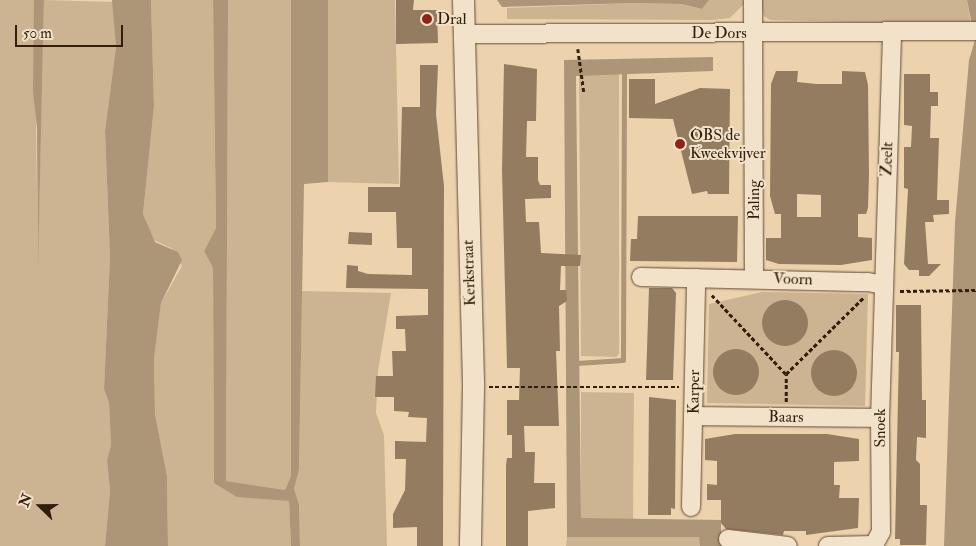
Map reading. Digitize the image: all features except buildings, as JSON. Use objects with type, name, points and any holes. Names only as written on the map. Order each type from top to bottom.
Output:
[{"type":"street","name":"Kerkstraat","points":[[463,0],[473,387],[470,546]]},
{"type":"street","name":"Paling","points":[[753,0],[754,278]]},
{"type":"street","name":"De Dors","points":[[463,34],[892,33],[972,31]]},
{"type":"street","name":"Zeelt","points":[[883,285],[892,33]]},
{"type":"street","name":"Voorn","points":[[641,277],[754,278],[883,285]]},
{"type":"street","name":"Karper","points":[[691,506],[696,278]]},
{"type":"street","name":"Snoek","points":[[850,545],[874,545],[881,532],[880,418],[883,285]]},
{"type":"street","name":"Baars","points":[[693,416],[880,418]]},
{"type":"street","points":[[728,538],[788,546]]},
{"type":"street","points":[[828,546],[850,545]]},
{"type":"path","points":[[578,56],[579,77],[584,92]]},
{"type":"path","points":[[696,278],[786,374],[786,417]]},
{"type":"path","points":[[786,374],[868,294],[883,285],[899,291],[976,290]]},
{"type":"path","points":[[473,387],[693,387]]},
{"type":"shaded area","points":[[0,0],[34,0],[38,253],[44,0],[113,2],[116,47],[105,131],[110,257],[104,389],[109,403],[111,445],[107,460],[110,491],[105,546],[0,546]]},
{"type":"shaded area","points":[[34,0],[44,0],[38,267],[37,128],[33,91]]},
{"type":"shaded area","points":[[112,0],[151,0],[154,106],[143,214],[155,242],[178,252],[182,260],[161,303],[154,359],[155,414],[167,476],[168,546],[105,546],[110,491],[107,460],[111,445],[109,403],[104,389],[110,257],[105,131],[116,47]]},
{"type":"shaded area","points":[[151,0],[213,0],[216,228],[204,251],[213,268],[214,483],[289,501],[291,546],[168,546],[167,476],[155,414],[154,359],[161,303],[182,266],[173,249],[152,239],[143,214],[154,106]]},
{"type":"shaded area","points":[[213,0],[228,0],[226,481],[285,490],[291,476],[291,0],[328,0],[328,182],[304,184],[299,470],[294,489],[299,504],[300,546],[291,546],[289,501],[237,497],[214,483],[213,268],[204,251],[216,228]]},
{"type":"shaded area","points":[[228,0],[291,0],[291,476],[285,490],[226,481]]},
{"type":"shaded area","points":[[328,0],[395,0],[399,184],[328,182]]},
{"type":"shaded area","points":[[497,0],[709,0],[702,9],[682,4],[635,3],[502,7]]},
{"type":"shaded area","points":[[709,0],[743,0],[743,5],[730,18],[712,20],[507,19],[507,8],[635,3],[683,4],[702,9]]},
{"type":"shaded area","points":[[758,0],[967,0],[971,25],[770,20],[764,16]]},
{"type":"shaded area","points":[[967,0],[976,0],[976,546],[944,546],[955,222],[969,60],[975,40]]},
{"type":"shaded area","points":[[713,57],[713,71],[576,76],[581,518],[721,520],[721,546],[700,546],[699,537],[567,537],[564,60]]},
{"type":"shaded area","points":[[579,73],[619,73],[619,354],[616,357],[581,356]]},
{"type":"shaded area","points":[[302,291],[391,293],[378,371],[376,413],[384,435],[387,546],[300,546],[299,504],[294,489],[299,470]]},
{"type":"shaded area","points":[[762,292],[868,294],[865,406],[707,403],[709,304]]},
{"type":"shaded area","points":[[581,392],[634,393],[633,519],[581,519]]},
{"type":"shaded area","points":[[567,537],[700,537],[700,546],[566,546]]},
{"type":"waterway","points":[[577,363],[623,360],[624,68]]},
{"type":"place","name":"Dral","points":[[427,19]]},
{"type":"place","name":"OBS de Kweekvijver","points":[[680,144]]}]
